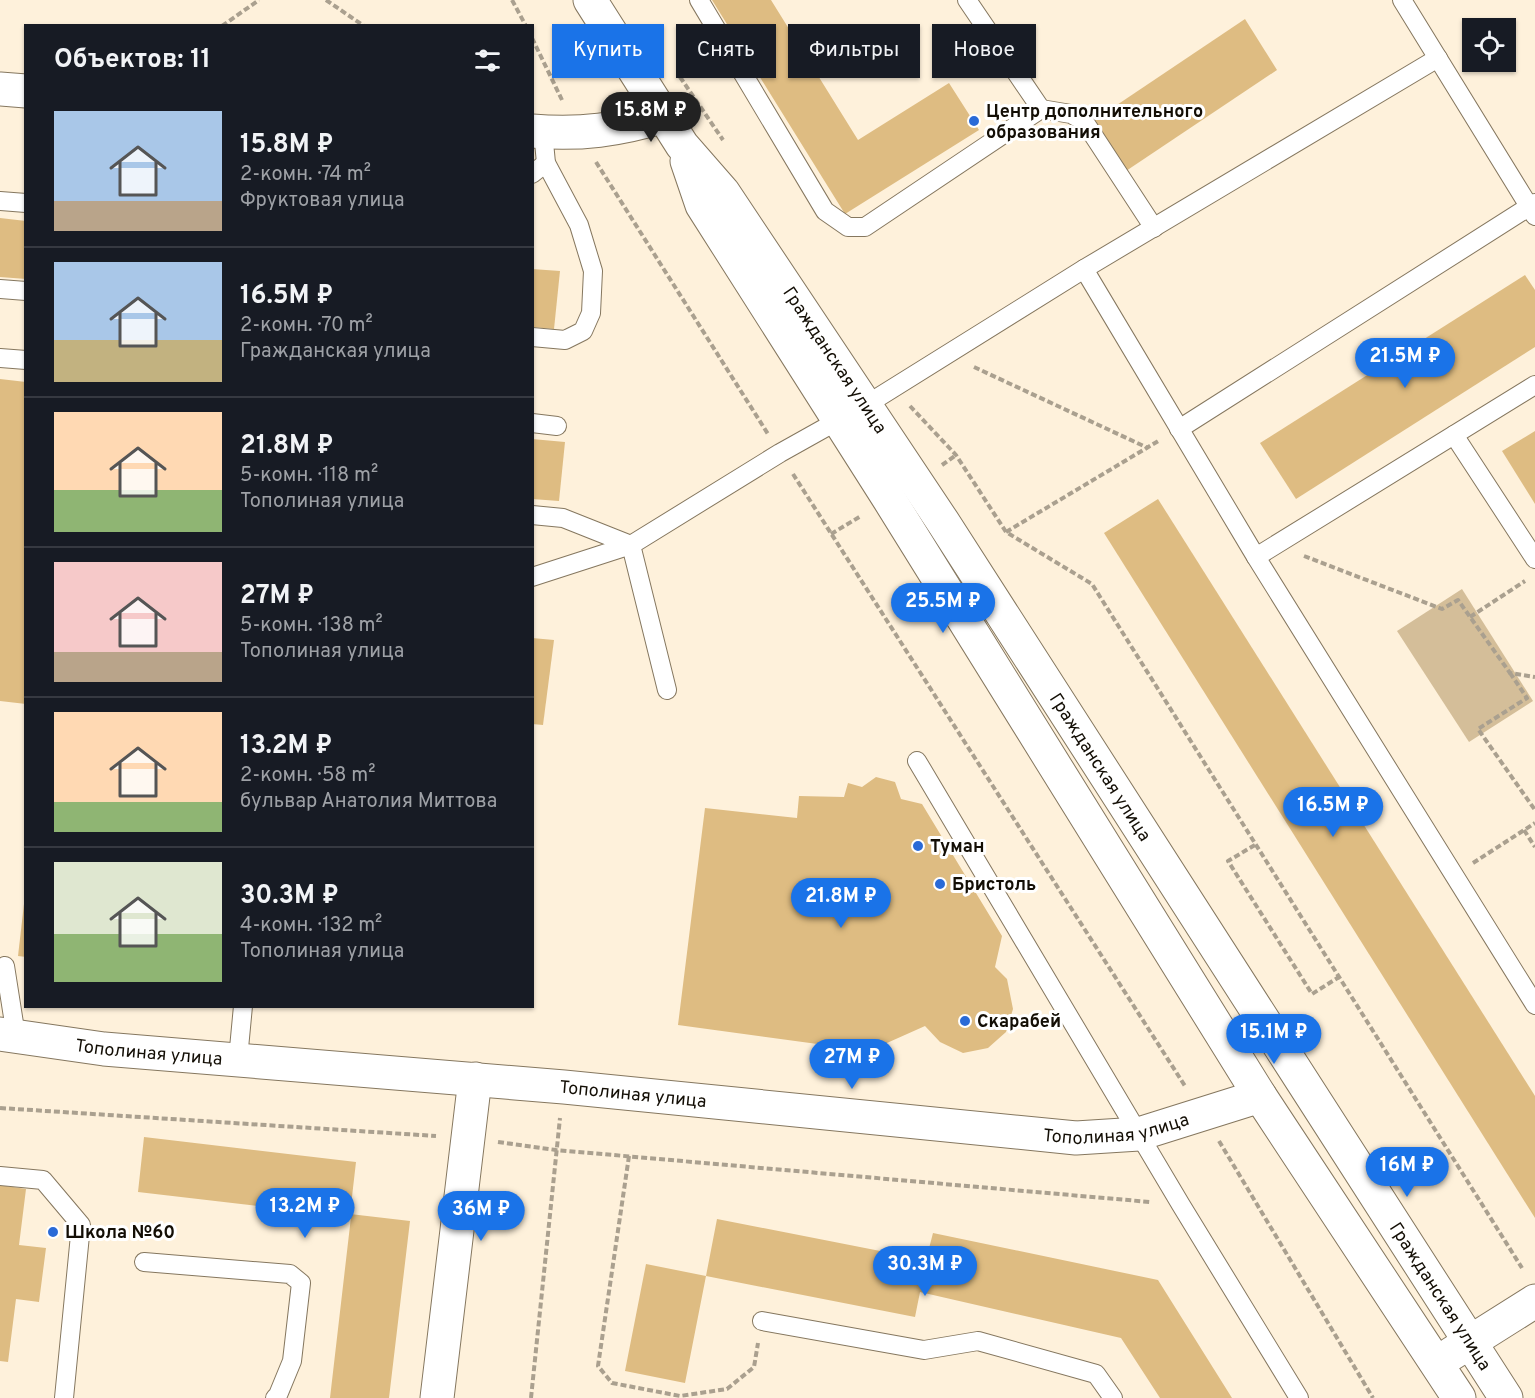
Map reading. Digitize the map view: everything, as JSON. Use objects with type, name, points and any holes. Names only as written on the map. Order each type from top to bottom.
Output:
[{"type":"street","name":"Гражданская улица","points":[[590,0],[681,145],[702,205],[852,412],[950,532],[1506,1398]]},
{"type":"street","points":[[0,89],[24,91]]},
{"type":"street","points":[[539,150],[578,134],[638,124],[664,116]]},
{"type":"street","name":"Гражданская улица","points":[[852,412],[1260,1096],[1459,1398]]},
{"type":"street","name":"Тополиная улица","points":[[8,1035],[104,1048],[564,1087],[1076,1138],[1139,1134],[1303,1082]]},
{"type":"street","points":[[437,1398],[475,1079]]},
{"type":"street","points":[[1437,1364],[1535,1301]]},
{"type":"lane","points":[[699,0],[825,211],[848,227],[865,226],[1041,109],[1071,114],[1084,121],[1154,228]]},
{"type":"lane","points":[[967,0],[1041,109]]},
{"type":"lane","points":[[1179,429],[1533,209],[1402,0]]},
{"type":"lane","points":[[534,576],[631,545],[1438,58]]},
{"type":"lane","points":[[534,337],[565,340],[583,331],[591,313],[592,271],[579,225],[539,150]]},
{"type":"lane","points":[[0,201],[24,203]]},
{"type":"lane","points":[[1084,270],[1256,557],[1535,1005]]},
{"type":"lane","points":[[0,289],[24,291]]},
{"type":"lane","points":[[0,358],[24,360]]},
{"type":"lane","points":[[1256,557],[1535,385]]},
{"type":"lane","points":[[534,423],[557,426]]},
{"type":"lane","points":[[1454,435],[1535,559]]},
{"type":"lane","points":[[534,515],[563,518],[631,545]]},
{"type":"lane","points":[[631,545],[667,690]]},
{"type":"lane","points":[[917,761],[1181,1205],[1299,1398]]},
{"type":"lane","points":[[5,966],[8,1035]]},
{"type":"lane","points":[[238,1059],[243,1008]]},
{"type":"lane","points":[[0,1176],[43,1180],[81,1225],[64,1398]]},
{"type":"lane","points":[[144,1262],[290,1274],[301,1283],[292,1361],[275,1398]]},
{"type":"lane","points":[[762,1321],[924,1350],[978,1341],[1096,1374],[1113,1398]]},
{"type":"path","points":[[225,24],[259,0]]},
{"type":"path","points":[[326,0],[361,24]]},
{"type":"path","points":[[512,0],[525,24]]},
{"type":"path","points":[[534,42],[578,134],[1203,1114],[1373,1398]]},
{"type":"path","points":[[947,355],[1148,448]]},
{"type":"path","points":[[1006,532],[1179,429]]},
{"type":"path","points":[[934,469],[956,455],[1006,532],[1092,584],[1522,1269]]},
{"type":"path","points":[[831,534],[865,514]]},
{"type":"path","points":[[1276,545],[1442,609],[1458,600],[1527,698],[1478,729],[1535,810]]},
{"type":"path","points":[[1470,617],[1526,581]]},
{"type":"path","points":[[1510,673],[1535,677]]},
{"type":"path","points":[[1454,875],[1535,823]]},
{"type":"path","points":[[1524,830],[1535,847]]},
{"type":"path","points":[[1255,845],[1228,861],[1270,928],[1312,994],[1339,977]]},
{"type":"path","points":[[531,1398],[564,1087]]},
{"type":"path","points":[[0,1108],[468,1138],[556,1150],[1181,1205]]},
{"type":"path","points":[[629,1156],[598,1366],[605,1375],[612,1383],[680,1396],[727,1389],[754,1367],[762,1321]]},
{"type":"shaded area","points":[[1462,589],[1533,701],[1469,742],[1397,631]]},
{"type":"building","points":[[712,0],[771,0],[788,27],[788,78],[819,78],[858,140],[949,83],[979,130],[845,214],[760,78],[776,78],[776,24],[727,24]]},
{"type":"building","points":[[1245,19],[1277,70],[1123,173],[1093,121]]},
{"type":"building","points":[[0,218],[24,221],[24,279],[0,277]]},
{"type":"building","points":[[534,269],[560,271],[554,329],[534,327]]},
{"type":"building","points":[[1525,275],[1535,290],[1535,347],[1296,499],[1260,443]]},
{"type":"building","points":[[0,379],[24,382],[24,704],[0,701]]},
{"type":"building","points":[[1535,431],[1535,504],[1502,451]]},
{"type":"building","points":[[534,439],[565,442],[559,501],[534,499]]},
{"type":"building","points":[[1158,499],[1535,1096],[1535,1218],[1104,533]]},
{"type":"building","points":[[534,638],[554,640],[543,725],[534,724]]},
{"type":"building","points":[[876,777],[895,782],[901,799],[922,804],[1002,936],[995,967],[1007,979],[1013,1009],[1006,1032],[988,1048],[963,1053],[940,1042],[925,1026],[869,1051],[678,1025],[705,808],[797,818],[799,796],[844,797],[848,783],[862,787]]},
{"type":"building","points":[[24,904],[24,957],[18,956]]},
{"type":"building","points":[[144,1137],[356,1162],[350,1214],[410,1221],[389,1398],[330,1398],[351,1217],[138,1192]]},
{"type":"building","points":[[0,1185],[26,1189],[19,1245],[46,1248],[39,1302],[16,1299],[8,1362],[0,1361]]},
{"type":"building","points":[[717,1219],[926,1260],[933,1233],[1158,1280],[1232,1398],[1160,1398],[1121,1338],[920,1292],[915,1317],[706,1276]]},
{"type":"building","points":[[646,1264],[706,1276],[685,1383],[625,1371]]},
{"type":"place","name":"Центр дополнительного образования","points":[[974,121]]},
{"type":"place","name":"Туман","points":[[918,846]]},
{"type":"place","name":"Бристоль","points":[[940,884]]},
{"type":"place","name":"Скарабей","points":[[965,1021]]},
{"type":"place","name":"Школа №60","points":[[53,1232]]}]
